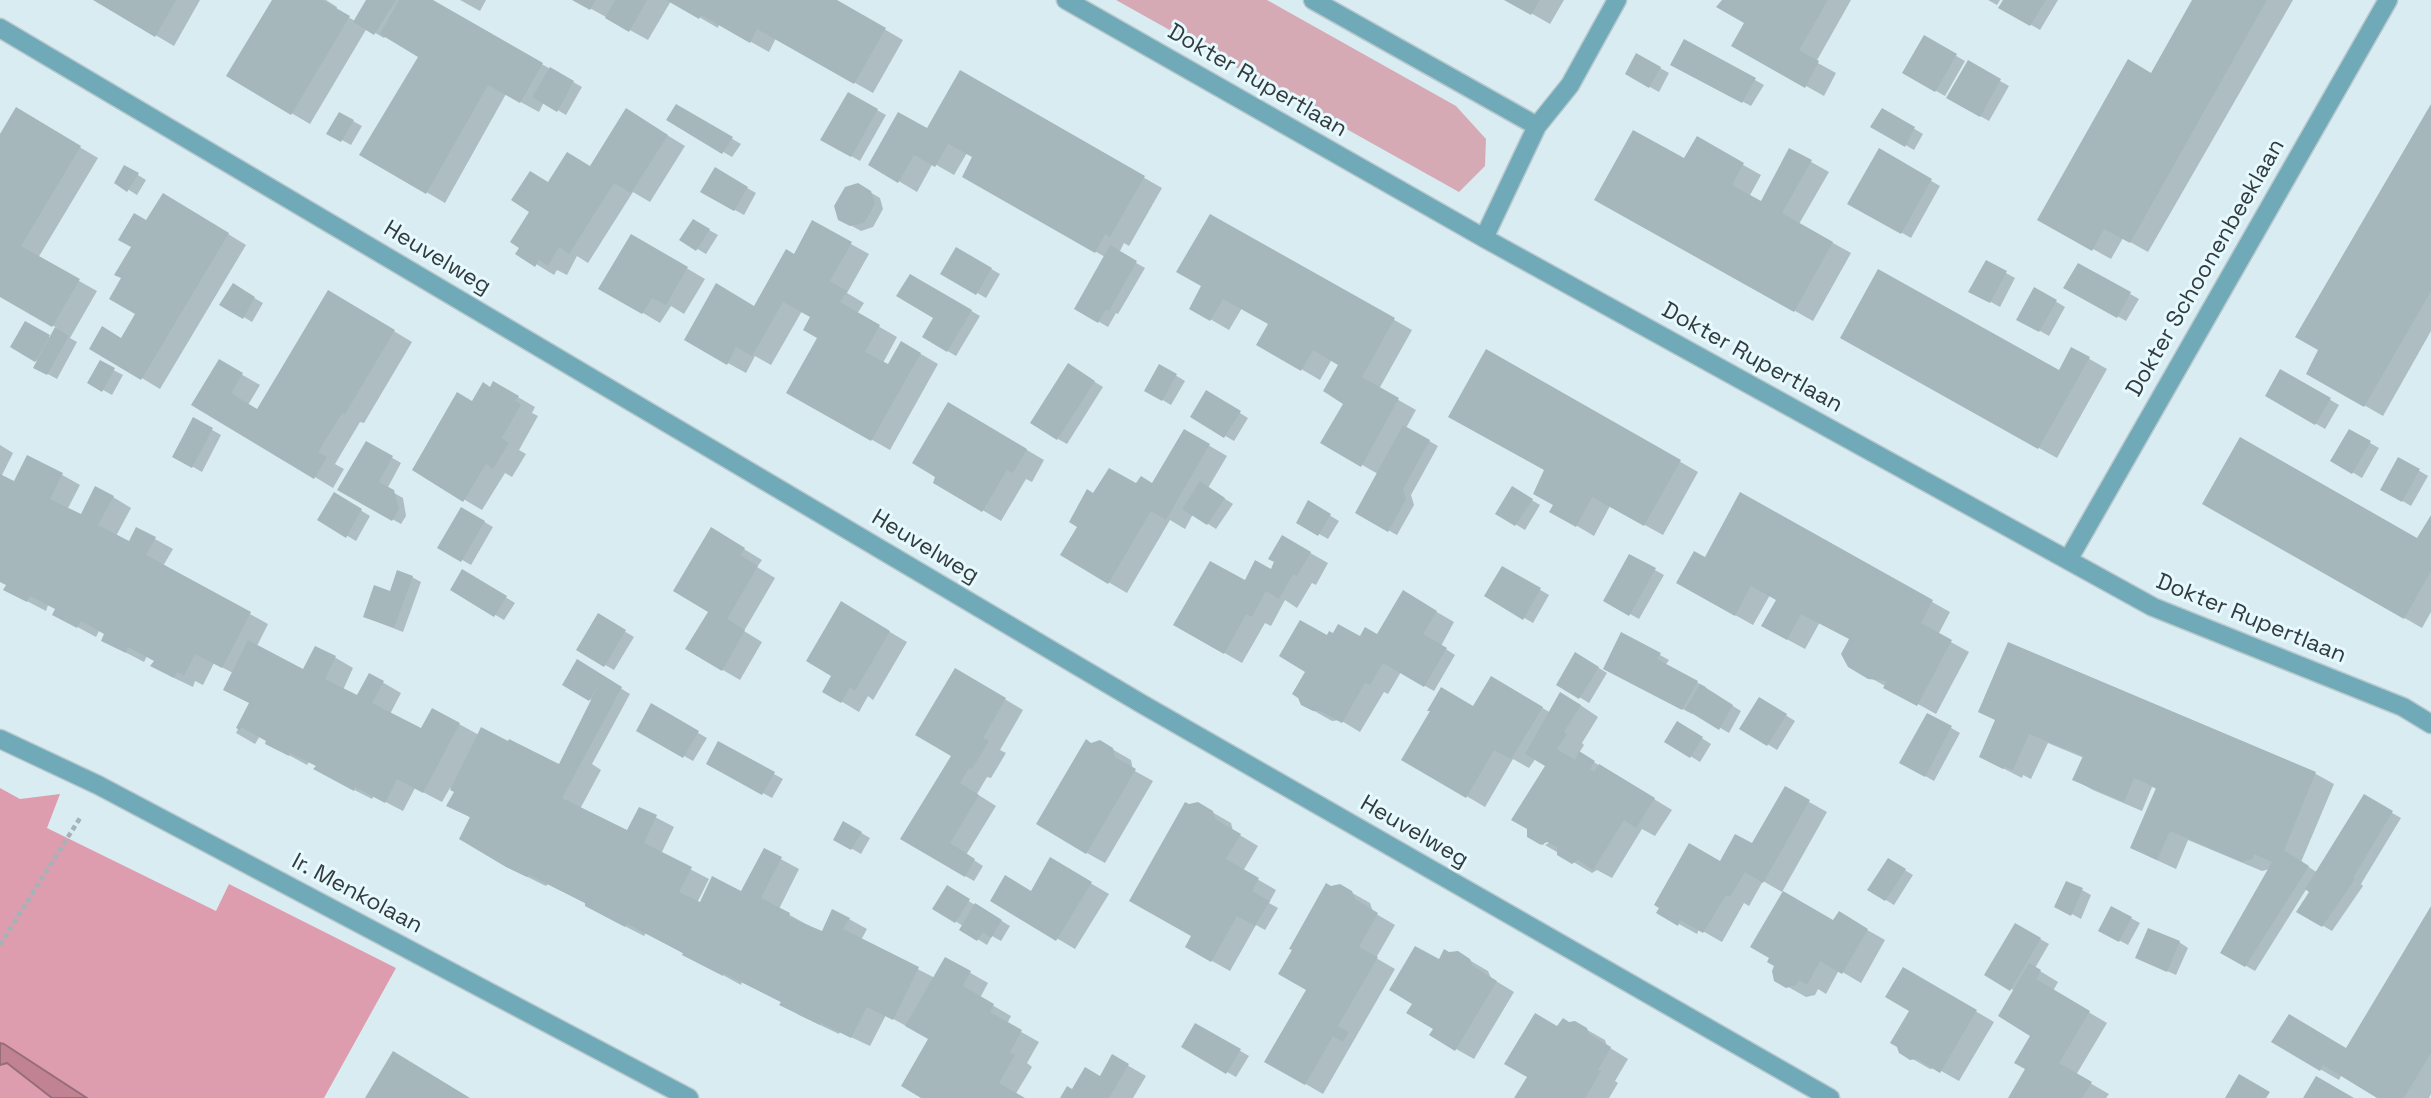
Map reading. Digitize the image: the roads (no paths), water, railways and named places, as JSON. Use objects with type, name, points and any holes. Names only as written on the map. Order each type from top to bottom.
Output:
[{"type":"street","name":"Dokter Rupertlaan","points":[[1066,0],[1484,238],[2153,607],[2403,707],[2431,724]]},
{"type":"street","points":[[1313,0],[1537,126]]},
{"type":"street","points":[[1484,238],[1537,126],[1570,85],[1617,0]]},
{"type":"street","name":"Dokter Schoonenbeeklaan","points":[[2067,560],[2388,0]]},
{"type":"street","name":"Heuvelweg","points":[[0,28],[1130,697],[1830,1098]]},
{"type":"street","name":"Ir. Menkolaan","points":[[0,739],[98,785],[689,1098]]}]
